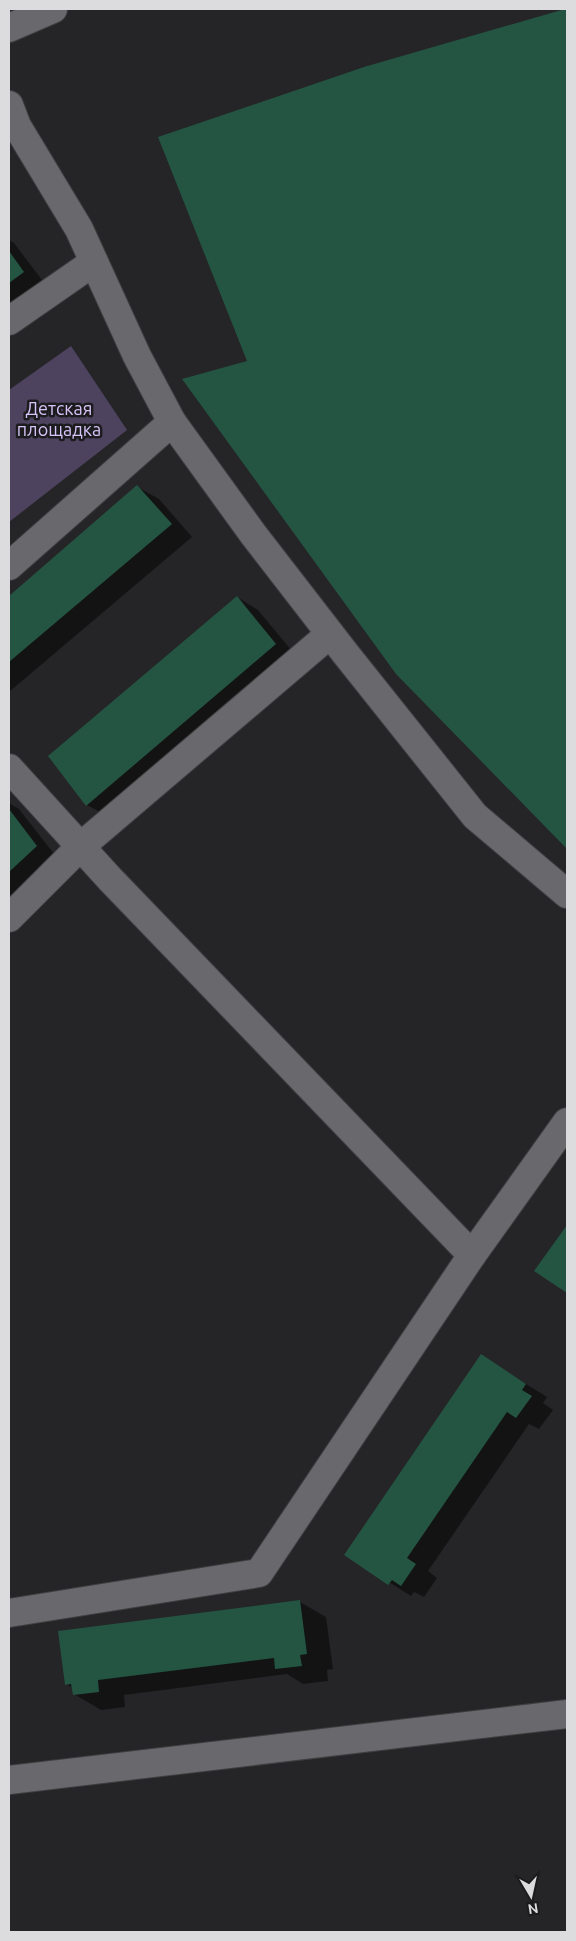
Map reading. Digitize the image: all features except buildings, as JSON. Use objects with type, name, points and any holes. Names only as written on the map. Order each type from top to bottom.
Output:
[{"type":"street","points":[[9,28],[53,9]]},
{"type":"street","points":[[9,105],[17,126],[79,229],[136,356],[172,422],[253,534],[475,816],[567,894]]},
{"type":"street","points":[[9,321],[94,262]]},
{"type":"street","points":[[9,566],[172,422]]},
{"type":"street","points":[[9,918],[80,847],[330,634]]},
{"type":"street","points":[[9,768],[80,847],[472,1256]]},
{"type":"street","points":[[9,1614],[259,1573],[472,1256],[567,1122]]},
{"type":"street","points":[[9,1780],[567,1714]]},
{"type":"green space","name":"Детская площадка","points":[[71,346],[127,430],[9,522],[9,390]]}]
